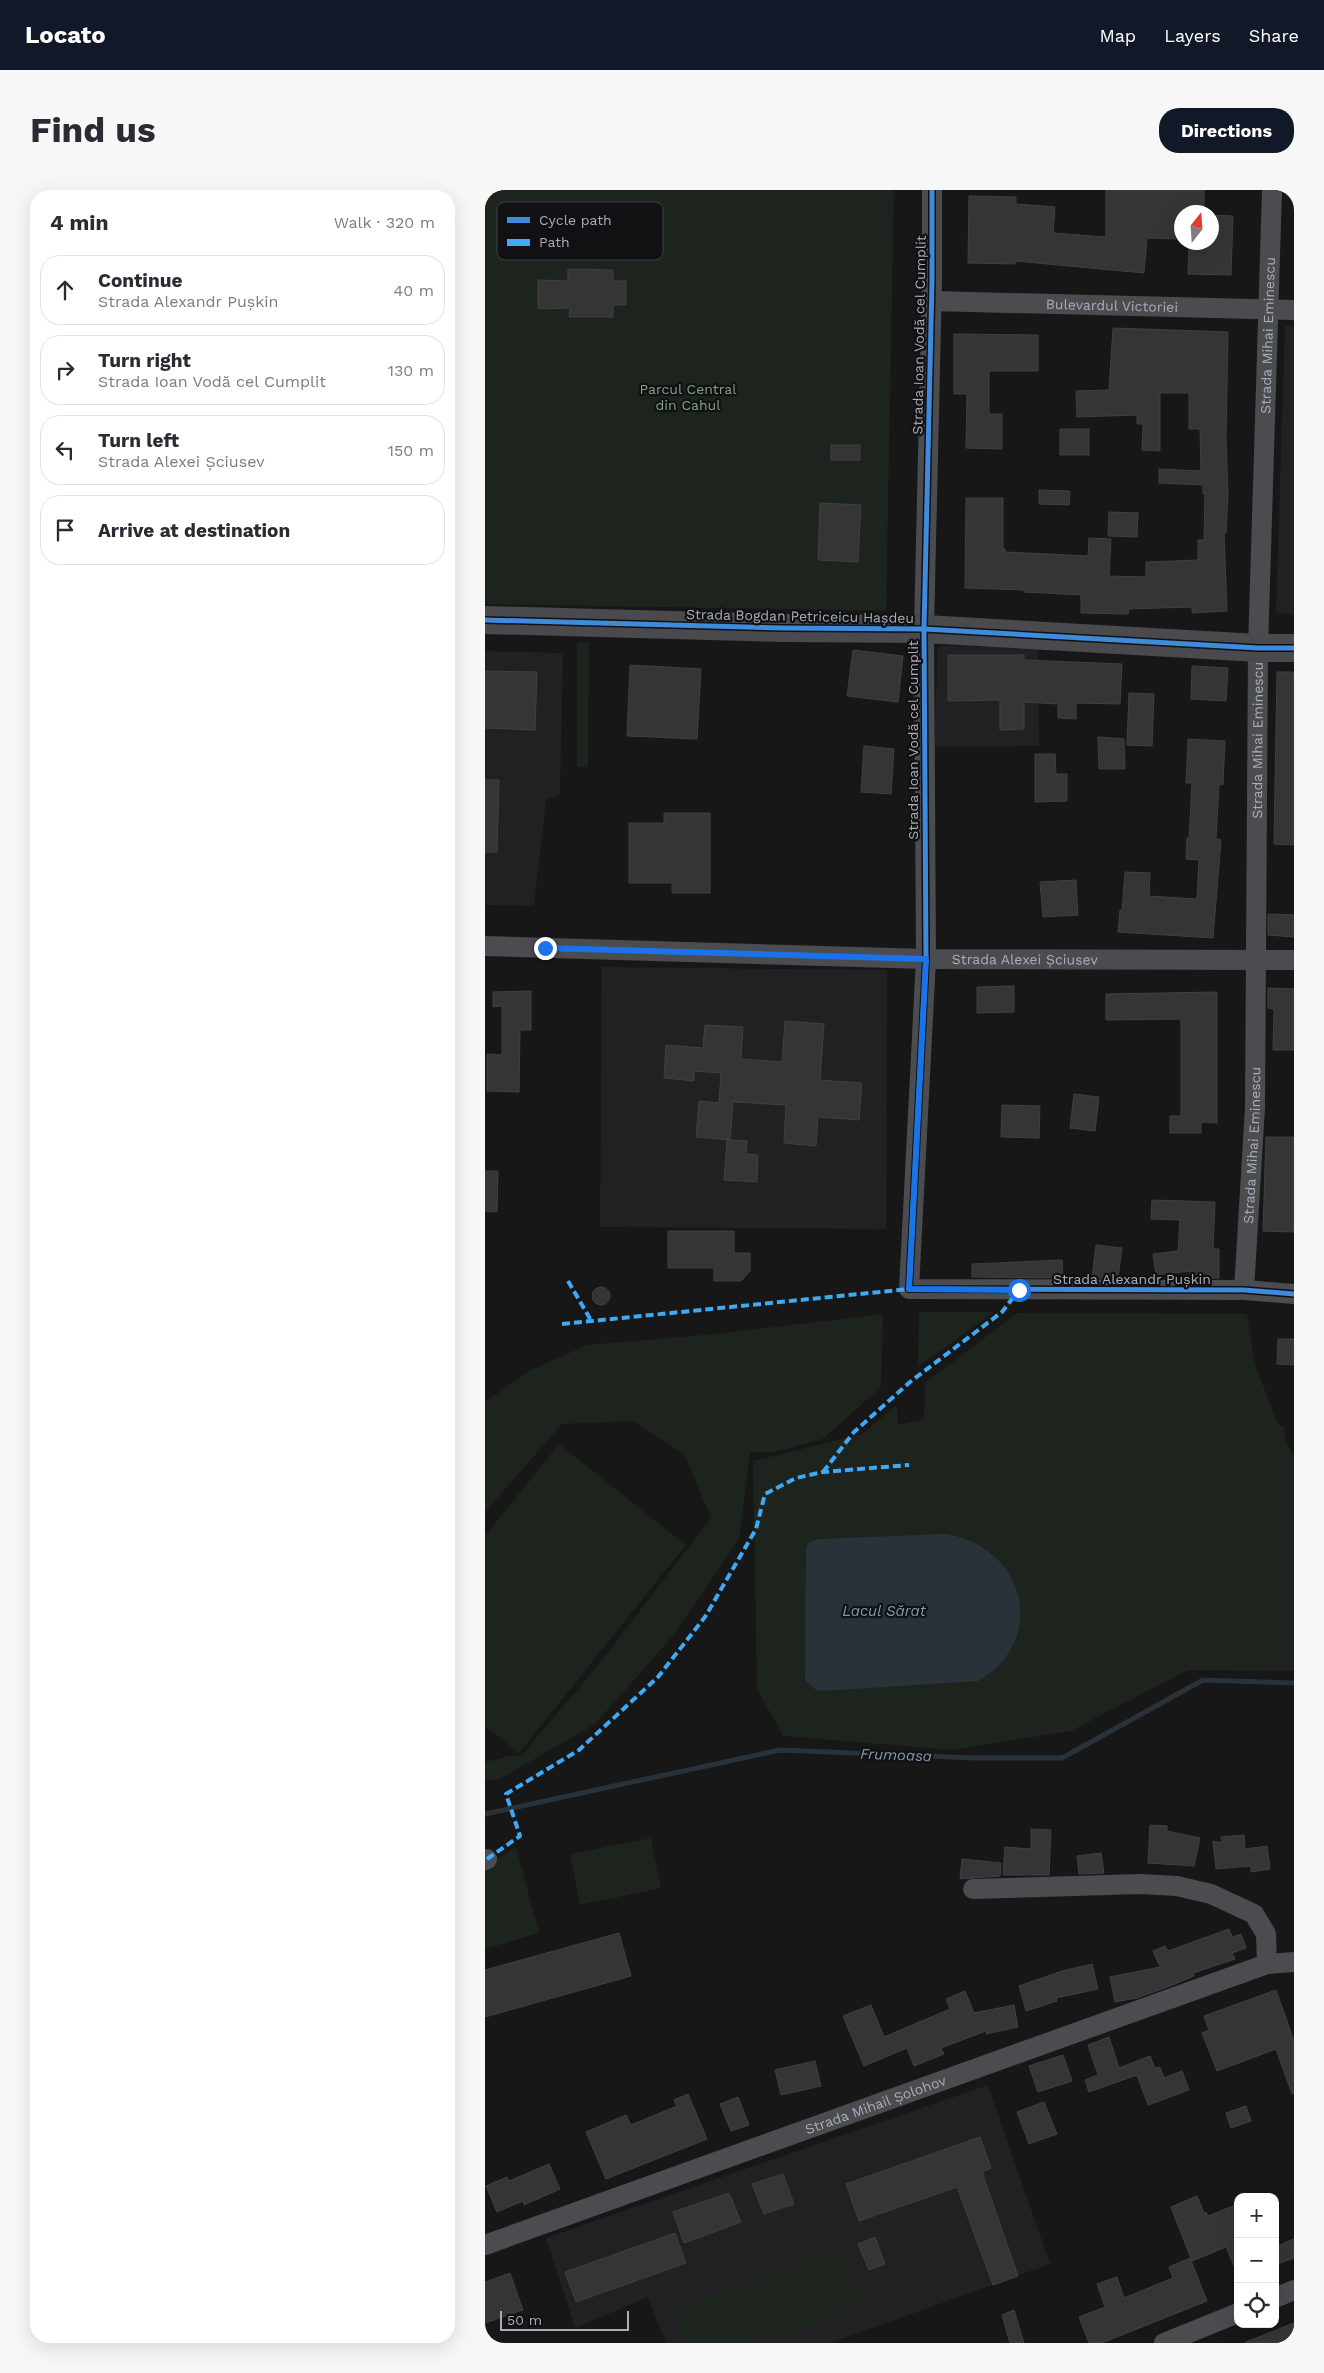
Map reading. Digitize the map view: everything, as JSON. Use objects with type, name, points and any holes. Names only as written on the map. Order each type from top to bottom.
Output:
[{"type":"main road","name":"Strada Bogdan Petriceicu Hașdeu","points":[[485,620],[784,628],[924,629],[1258,648],[1294,648]]},
{"type":"street","name":"Strada Ioan Vodă cel Cumplit","points":[[909,1289],[926,959],[924,629],[932,190]]},
{"type":"street","name":"Strada Mihai Eminescu","points":[[1244,1290],[1255,1107],[1258,648],[1270,310],[1272,190]]},
{"type":"street","name":"Bulevardul Victoriei","points":[[931,302],[1294,310]]},
{"type":"street","name":"Strada Alexei Șciusev","points":[[485,946],[926,959],[1255,958],[1294,960]]},
{"type":"street","name":"Strada Alexandr Pușkin","points":[[909,1289],[1244,1290],[1294,1294]]},
{"type":"street","points":[[973,1889],[1140,1884],[1177,1886],[1211,1894],[1254,1914],[1266,1934],[1267,1964]]},
{"type":"street","name":"Strada Mihail Șolohov","points":[[485,2245],[1267,1964],[1294,1962]]},
{"type":"street","points":[[1279,2296],[1294,2290]]},
{"type":"street","points":[[1164,2343],[1234,2315]]},
{"type":"shaded area","points":[[1285,326],[1294,326],[1294,614],[1276,613]]},
{"type":"shaded area","points":[[938,646],[1038,648],[1039,746],[934,747]]},
{"type":"shaded area","points":[[485,651],[563,653],[560,795],[546,800],[534,906],[485,905]]},
{"type":"shaded area","points":[[602,967],[887,970],[886,1229],[600,1227]]},
{"type":"shaded area","points":[[988,2085],[1050,2264],[831,2343],[666,2343],[648,2297],[575,2328],[546,2238]]},
{"type":"green space","name":"Parcul Central din Cahul","points":[[485,190],[894,190],[886,611],[485,604]]},
{"type":"green space","points":[[577,643],[589,643],[588,767],[577,767]]},
{"type":"green space","points":[[919,1312],[994,1312],[918,1367]]},
{"type":"green space","points":[[1017,1313],[1247,1314],[1255,1364],[1278,1425],[1284,1426],[1286,1443],[1294,1456],[1294,1671],[1188,1670],[1071,1731],[953,1750],[783,1736],[757,1689],[753,1461],[862,1434],[897,1405],[898,1425],[924,1419],[925,1383]]},
{"type":"green space","points":[[883,1314],[881,1387],[823,1439],[774,1452],[750,1452],[739,1539],[673,1636],[595,1724],[498,1780],[485,1779],[485,1762],[513,1755],[521,1756],[599,1664],[711,1518],[685,1455],[633,1421],[562,1424],[485,1512],[485,1402],[529,1371],[587,1345],[715,1334]]},
{"type":"green space","points":[[559,1444],[686,1545],[519,1753],[485,1726],[485,1536]]},
{"type":"green space","points":[[651,1838],[661,1888],[580,1905],[570,1854]]},
{"type":"green space","points":[[516,1847],[539,1933],[485,1949],[485,1866]]},
{"type":"green space","points":[[842,2247],[863,2306],[762,2343],[686,2343],[673,2309]]},
{"type":"water","name":"Lacul Sărat","points":[[945,1534],[973,1542],[994,1556],[1010,1575],[1019,1597],[1020,1620],[1014,1643],[1000,1664],[978,1681],[816,1690],[805,1680],[806,1549],[808,1543],[819,1539]]},
{"type":"building","points":[[1106,190],[1204,190],[1204,205],[1174,205],[1174,239],[1147,238],[1144,273],[1015,261],[1015,264],[968,263],[969,196],[1016,197],[1016,204],[1055,207],[1053,233],[1106,237]]},
{"type":"building","points":[[1219,215],[1233,216],[1231,275],[1188,274],[1189,250],[1219,250]]},
{"type":"building","points":[[568,269],[613,270],[613,281],[626,281],[626,305],[613,305],[613,317],[569,317],[570,308],[538,309],[538,280],[568,281]]},
{"type":"building","points":[[1113,328],[1228,332],[1226,438],[1228,494],[1226,533],[1224,533],[1227,611],[1192,613],[1192,607],[1129,609],[1128,614],[1081,613],[1081,595],[1024,592],[1024,590],[965,588],[966,498],[1003,498],[1003,549],[1005,549],[1005,552],[1088,556],[1089,538],[1111,539],[1109,576],[1146,577],[1146,562],[1198,560],[1198,540],[1204,540],[1205,494],[1203,494],[1203,485],[1159,483],[1159,469],[1201,471],[1200,429],[1189,429],[1189,393],[1160,393],[1160,451],[1142,450],[1143,424],[1137,424],[1137,415],[1077,417],[1076,391],[1109,390]]},
{"type":"building","points":[[954,334],[1038,335],[1038,371],[989,371],[989,414],[1002,414],[1002,449],[966,448],[967,394],[954,394]]},
{"type":"building","points":[[1060,429],[1089,429],[1089,455],[1060,455]]},
{"type":"building","points":[[831,445],[860,445],[860,460],[831,460]]},
{"type":"building","points":[[1039,490],[1070,491],[1069,505],[1039,504]]},
{"type":"building","points":[[820,503],[861,505],[858,562],[818,560]]},
{"type":"building","points":[[1109,512],[1138,513],[1137,537],[1108,536]]},
{"type":"building","points":[[853,650],[903,656],[898,702],[847,696]]},
{"type":"building","points":[[948,655],[1024,655],[1024,660],[1122,664],[1120,704],[1076,703],[1076,719],[1058,718],[1058,704],[1024,702],[1024,729],[1000,730],[1000,700],[948,701]]},
{"type":"building","points":[[630,665],[701,669],[697,739],[627,736]]},
{"type":"building","points":[[1192,666],[1228,668],[1226,701],[1191,699]]},
{"type":"building","points":[[485,671],[537,672],[535,730],[485,728]]},
{"type":"building","points":[[1277,672],[1294,672],[1294,845],[1274,844]]},
{"type":"building","points":[[1129,693],[1154,694],[1152,746],[1127,745]]},
{"type":"building","points":[[1098,737],[1124,739],[1125,769],[1099,769]]},
{"type":"building","points":[[1188,739],[1225,741],[1223,785],[1219,784],[1216,839],[1221,840],[1213,938],[1118,932],[1120,910],[1122,911],[1125,872],[1150,873],[1149,896],[1197,899],[1199,860],[1186,859],[1192,783],[1186,783]]},
{"type":"building","points":[[864,746],[894,749],[891,794],[861,792]]},
{"type":"building","points":[[1035,754],[1055,754],[1056,774],[1067,774],[1067,801],[1035,802]]},
{"type":"building","points":[[485,780],[499,780],[497,852],[485,852]]},
{"type":"building","points":[[664,813],[710,813],[710,893],[672,893],[672,883],[629,883],[629,823],[664,823]]},
{"type":"building","points":[[1076,880],[1078,915],[1043,917],[1040,882]]},
{"type":"building","points":[[1268,914],[1294,915],[1294,937],[1268,935]]},
{"type":"building","points":[[1014,986],[1014,1012],[977,1013],[977,987]]},
{"type":"building","points":[[1268,988],[1294,989],[1294,1050],[1273,1050],[1274,1009],[1268,1008]]},
{"type":"building","points":[[531,991],[531,1030],[520,1030],[519,1092],[487,1091],[487,1054],[502,1055],[502,1006],[493,1007],[493,992]]},
{"type":"building","points":[[1217,992],[1217,1123],[1201,1122],[1201,1133],[1170,1133],[1170,1116],[1181,1116],[1181,1019],[1106,1020],[1106,994]]},
{"type":"building","points":[[785,1021],[824,1024],[820,1080],[862,1083],[859,1120],[818,1117],[816,1146],[784,1143],[786,1105],[733,1102],[730,1140],[696,1137],[699,1101],[719,1103],[721,1073],[694,1071],[694,1081],[664,1078],[666,1045],[703,1048],[705,1025],[743,1027],[741,1059],[782,1062]]},
{"type":"building","points":[[1074,1094],[1099,1097],[1095,1131],[1070,1128]]},
{"type":"building","points":[[1002,1105],[1040,1106],[1039,1138],[1001,1137]]},
{"type":"building","points":[[1266,1137],[1294,1137],[1294,1232],[1263,1231]]},
{"type":"building","points":[[727,1140],[747,1141],[746,1154],[758,1155],[757,1182],[724,1180]]},
{"type":"building","points":[[485,1171],[498,1171],[497,1212],[485,1211]]},
{"type":"building","points":[[1152,1200],[1215,1202],[1213,1249],[1219,1249],[1219,1278],[1190,1278],[1190,1271],[1156,1275],[1153,1254],[1178,1251],[1180,1220],[1151,1219]]},
{"type":"building","points":[[668,1231],[734,1231],[734,1253],[750,1253],[750,1271],[741,1281],[714,1281],[714,1268],[668,1268]]},
{"type":"building","points":[[1096,1245],[1122,1248],[1118,1278],[1092,1278]]},
{"type":"building","points":[[1062,1260],[1063,1278],[972,1277],[972,1264]]},
{"type":"building","points":[[597,1287],[605,1287],[610,1292],[608,1303],[597,1305],[592,1300],[592,1292]]},
{"type":"building","points":[[1278,1339],[1294,1339],[1294,1365],[1277,1364]]},
{"type":"building","points":[[1150,1825],[1167,1826],[1167,1831],[1200,1838],[1194,1866],[1148,1863]]},
{"type":"building","points":[[1031,1829],[1051,1830],[1049,1875],[1003,1875],[1005,1847],[1031,1849]]},
{"type":"building","points":[[1244,1835],[1245,1849],[1267,1846],[1270,1869],[1251,1872],[1251,1866],[1216,1869],[1213,1841],[1222,1843],[1221,1837]]},
{"type":"building","points":[[1101,1853],[1104,1873],[1079,1874],[1077,1856]]},
{"type":"building","points":[[962,1859],[1001,1863],[1000,1876],[960,1879]]},
{"type":"building","points":[[1229,1929],[1232,1937],[1241,1934],[1246,1948],[1232,1953],[1235,1959],[1193,1973],[1194,1976],[1137,1998],[1115,2002],[1110,1977],[1160,1967],[1153,1951],[1165,1946],[1168,1951]]},
{"type":"building","points":[[619,1933],[631,1976],[485,2017],[485,1970]]},
{"type":"building","points":[[1092,1964],[1098,1989],[1056,1998],[1057,2001],[1026,2011],[1019,1986],[1062,1971]]},
{"type":"building","points":[[1276,1990],[1294,2041],[1294,2093],[1292,2094],[1276,2049],[1217,2071],[1202,2033],[1209,2030],[1204,2016]]},
{"type":"building","points":[[965,1991],[974,2013],[1014,2005],[1018,2027],[986,2034],[986,2031],[941,2048],[944,2054],[914,2066],[907,2048],[864,2066],[843,2016],[871,2005],[884,2037],[950,2009],[946,1999]]},
{"type":"building","points":[[1109,2037],[1119,2068],[1150,2056],[1155,2068],[1160,2067],[1164,2078],[1182,2071],[1189,2090],[1148,2105],[1137,2075],[1089,2092],[1085,2080],[1098,2075],[1088,2045]]},
{"type":"building","points":[[1063,2055],[1072,2081],[1038,2092],[1029,2066]]},
{"type":"building","points":[[815,2061],[821,2086],[781,2095],[775,2070]]},
{"type":"building","points":[[688,2094],[707,2139],[606,2179],[586,2132],[626,2115],[631,2125],[677,2106],[674,2100]]},
{"type":"building","points":[[738,2097],[749,2125],[731,2131],[720,2104]]},
{"type":"building","points":[[1044,2102],[1057,2134],[1029,2144],[1017,2112]]},
{"type":"building","points":[[1246,2106],[1251,2121],[1231,2128],[1226,2113]]},
{"type":"building","points":[[980,2137],[991,2168],[982,2172],[1018,2276],[993,2285],[957,2187],[859,2221],[846,2184]]},
{"type":"building","points":[[549,2164],[560,2189],[524,2205],[523,2201],[497,2212],[486,2186],[507,2177],[509,2181]]},
{"type":"building","points":[[783,2174],[794,2204],[764,2214],[752,2184]]},
{"type":"building","points":[[729,2193],[741,2222],[684,2243],[673,2212]]},
{"type":"building","points":[[1197,2196],[1204,2213],[1206,2212],[1208,2216],[1234,2206],[1234,2266],[1226,2247],[1192,2261],[1171,2207]]},
{"type":"building","points":[[675,2233],[686,2263],[576,2302],[565,2272]]},
{"type":"building","points":[[875,2237],[885,2264],[869,2270],[858,2244]]},
{"type":"building","points":[[1294,2239],[1294,2258],[1279,2264],[1279,2245]]},
{"type":"building","points":[[1190,2258],[1207,2301],[1102,2343],[1089,2343],[1079,2317],[1105,2307],[1097,2284],[1117,2277],[1124,2298],[1173,2278],[1169,2267]]},
{"type":"building","points":[[510,2273],[523,2310],[485,2323],[485,2282]]},
{"type":"building","points":[[1014,2310],[1024,2343],[1010,2343],[1002,2315]]},
{"type":"building","points":[[1294,2323],[1294,2343],[1246,2343],[1246,2342]]},
{"type":"waterway","name":"Frumoasa","points":[[485,1814],[780,1750],[975,1758],[1062,1758],[1203,1680],[1294,1683]]},
{"type":"marked path","points":[[568,1281],[592,1322]]},
{"type":"marked path","points":[[562,1324],[909,1289]]},
{"type":"marked path","points":[[823,1472],[854,1432],[910,1382],[1002,1312],[1019,1290]]},
{"type":"marked path","points":[[487,1859],[520,1836],[506,1794],[579,1750],[658,1677],[705,1617],[756,1529],[765,1494],[796,1478],[823,1472],[909,1465]]},
{"type":"cycle path","points":[[932,190],[932,281],[924,629],[926,959],[909,1289],[1244,1290],[1294,1294]]},
{"type":"cycle path","points":[[485,620],[784,628],[924,629],[1258,648],[1294,648]]},
{"type":"route","points":[[545,948],[926,959],[909,1289],[1019,1290]]}]
